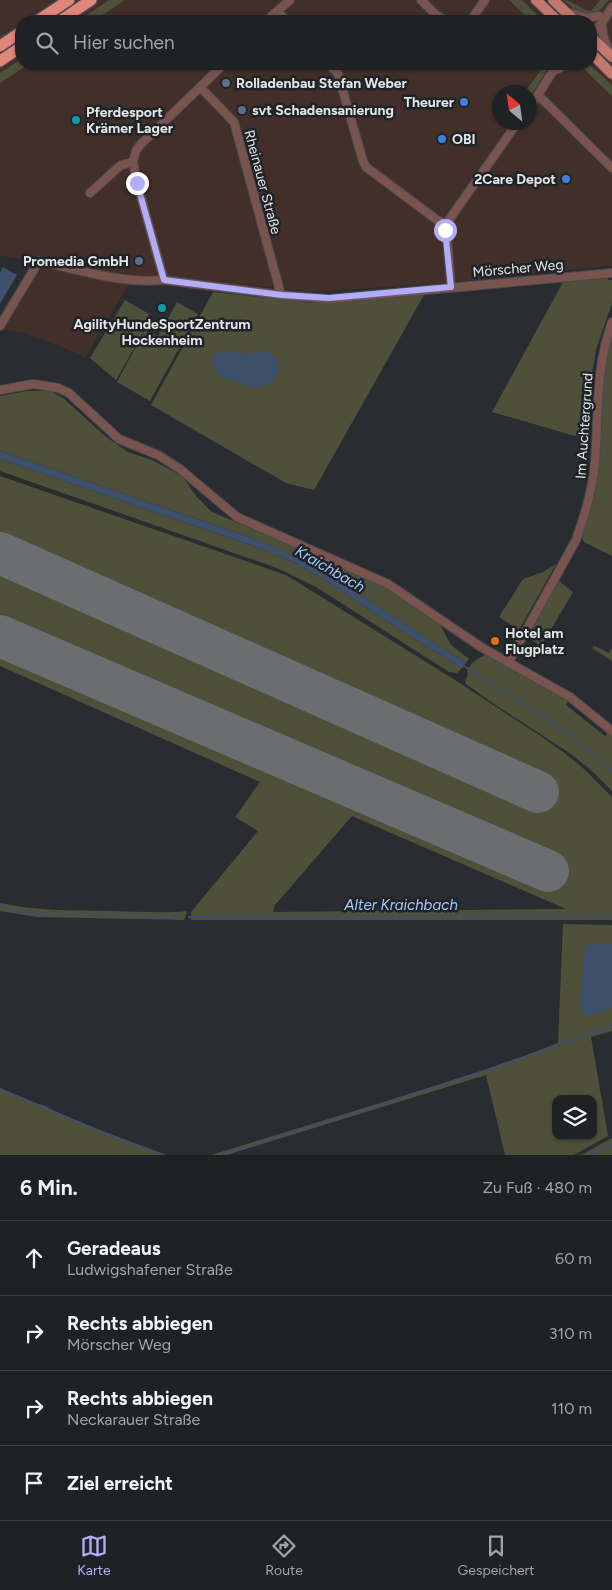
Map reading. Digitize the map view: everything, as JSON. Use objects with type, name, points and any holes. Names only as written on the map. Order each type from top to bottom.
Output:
[{"type":"highway","points":[[46,15],[69,0]]},
{"type":"highway","points":[[69,15],[91,0]]},
{"type":"highway","points":[[0,46],[15,36]]},
{"type":"highway","points":[[0,61],[15,51]]},
{"type":"main road","points":[[536,0],[552,15]]},
{"type":"main road","points":[[553,0],[568,15]]},
{"type":"main road","points":[[597,42],[611,56]]},
{"type":"main road","points":[[597,59],[612,74]]},
{"type":"street","points":[[274,15],[290,0]]},
{"type":"street","points":[[421,0],[437,15]]},
{"type":"street","points":[[475,15],[486,0]]},
{"type":"street","points":[[597,21],[612,6]]},
{"type":"street","points":[[564,11],[577,15]]},
{"type":"street","points":[[278,12],[281,15]]},
{"type":"street","points":[[597,25],[600,19]]},
{"type":"street","points":[[600,19],[611,56]]},
{"type":"street","points":[[164,280],[133,162],[140,145],[218,70]]},
{"type":"street","points":[[334,70],[338,74],[366,166],[437,220],[446,224]]},
{"type":"street","points":[[552,70],[538,95],[612,168]]},
{"type":"street","name":"Rheinauer Straße","points":[[200,88],[234,122],[282,295]]},
{"type":"street","points":[[451,287],[446,224],[449,217],[512,130]]},
{"type":"street","points":[[90,193],[122,165],[133,162]]},
{"type":"street","name":"Mörscher Weg","points":[[0,326],[39,261],[128,280],[148,282],[164,280],[282,295],[329,298],[612,273]]},
{"type":"street","name":"Im Auchtergrund","points":[[508,663],[576,540],[584,520],[595,464],[599,375],[612,322]]},
{"type":"street","points":[[0,390],[33,384],[58,388],[69,393],[119,439],[158,455],[180,469],[237,517],[388,584],[481,647],[570,697],[612,731]]},
{"type":"shaded area","points":[[0,0],[612,0],[612,266],[445,283],[314,292],[157,275],[128,286],[85,358],[70,350],[23,333],[0,328],[0,316],[29,268],[25,260],[0,255]]},
{"type":"green space","points":[[109,0],[125,0],[102,15],[87,15]]},
{"type":"green space","points":[[509,0],[522,0],[537,15],[525,15]]},
{"type":"green space","points":[[563,0],[591,11],[600,0],[609,0],[599,11],[588,14],[574,9]]},
{"type":"green space","points":[[15,63],[15,70],[20,70],[0,83],[0,73]]},
{"type":"green space","points":[[541,70],[546,70],[537,86],[530,85]]},
{"type":"green space","points":[[585,70],[596,70],[612,85],[612,96]]},
{"type":"green space","points":[[608,277],[608,280],[612,280],[612,303],[596,350],[590,384],[589,440],[492,412],[563,282]]},
{"type":"green space","points":[[213,292],[311,303],[424,295],[314,490],[286,483],[151,405]]},
{"type":"green space","points":[[125,300],[149,314],[147,318],[150,320],[116,380],[90,358]]},
{"type":"green space","points":[[177,302],[198,314],[150,401],[117,382],[145,330],[158,336]]},
{"type":"green space","points":[[612,332],[612,556],[584,542],[582,538],[595,488],[603,376]]},
{"type":"green space","points":[[26,391],[50,391],[63,398],[105,436],[128,452],[154,461],[182,476],[197,497],[212,512],[328,560],[384,587],[438,621],[451,645],[469,659],[466,663],[311,564],[249,537],[0,451],[0,396]]},
{"type":"green space","points":[[0,459],[248,544],[291,561],[322,578],[389,623],[462,668],[457,673],[449,672],[316,587],[277,568],[0,471]]},
{"type":"green space","points":[[0,476],[286,575],[455,680],[539,735],[584,769],[612,797],[612,920],[193,920],[191,919],[191,912],[258,831],[235,817],[260,782],[0,666]],"holes":[[[352,816],[566,909],[273,912],[275,905]]]},
{"type":"green space","points":[[556,564],[519,630],[499,617],[523,579],[543,572]]},
{"type":"green space","points":[[559,581],[573,592],[541,646],[526,636]]},
{"type":"green space","points":[[595,646],[609,653],[612,648],[612,661],[592,648]]},
{"type":"green space","points":[[487,654],[569,699],[566,705],[605,736],[610,731],[612,733],[612,791],[571,754],[466,684],[467,671],[471,665]]},
{"type":"green space","points":[[0,903],[53,910],[187,911],[184,920],[37,917],[0,911]]},
{"type":"green space","points":[[563,924],[612,925],[612,1031],[591,1037],[608,1136],[574,1155],[505,1155],[486,1075],[226,1155],[211,1155],[485,1071],[558,1043]]},
{"type":"green space","points":[[0,1088],[27,1101],[46,1106],[58,1114],[166,1155],[0,1155]]},
{"type":"green space","points":[[612,1138],[612,1155],[581,1155]]},
{"type":"water","points":[[3,267],[17,275],[0,304],[0,273]]},
{"type":"water","points":[[228,351],[241,354],[265,351],[272,354],[277,361],[277,375],[266,386],[257,387],[246,386],[236,381],[225,379],[219,375],[212,358],[216,353]]},
{"type":"water","points":[[0,451],[249,537],[287,553],[318,568],[466,663],[462,668],[389,623],[322,578],[291,561],[248,544],[0,459]]},
{"type":"water","points":[[589,944],[612,944],[612,1008],[587,1016],[582,1011],[580,1004],[584,953]]},
{"type":"waterway","name":"Kraichbach","points":[[464,666],[555,724],[612,771]]},
{"type":"waterway","name":"Alter Kraichbach","points":[[0,905],[24,913],[180,917]]},
{"type":"waterway","name":"Alter Kraichbach","points":[[189,917],[612,916]]},
{"type":"waterway","points":[[223,1155],[487,1070],[612,1026]]},
{"type":"waterway","points":[[0,1089],[123,1141],[164,1155]]},
{"type":"waterway","points":[[592,1155],[612,1144]]},
{"type":"runway","points":[[0,553],[538,792]]},
{"type":"runway","points":[[0,636],[548,871]]},
{"type":"place","name":"Rolladenbau Stefan Weber","points":[[226,83]]},
{"type":"place","name":"Theurer","points":[[464,102]]},
{"type":"place","name":"svt Schadensanierung","points":[[242,110]]},
{"type":"place","name":"Pferdesport Krämer Lager","points":[[76,120]]},
{"type":"place","name":"OBI","points":[[442,139]]},
{"type":"place","name":"2Care Depot","points":[[566,179]]},
{"type":"place","name":"Promedia GmbH","points":[[139,261]]},
{"type":"place","name":"AgilityHundeSportZentrum Hockenheim","points":[[162,308]]},
{"type":"place","name":"Hotel am Flugplatz","points":[[495,641]]},
{"type":"route","points":[[137,183],[164,280],[282,295],[329,298],[451,287],[445,230]]}]
